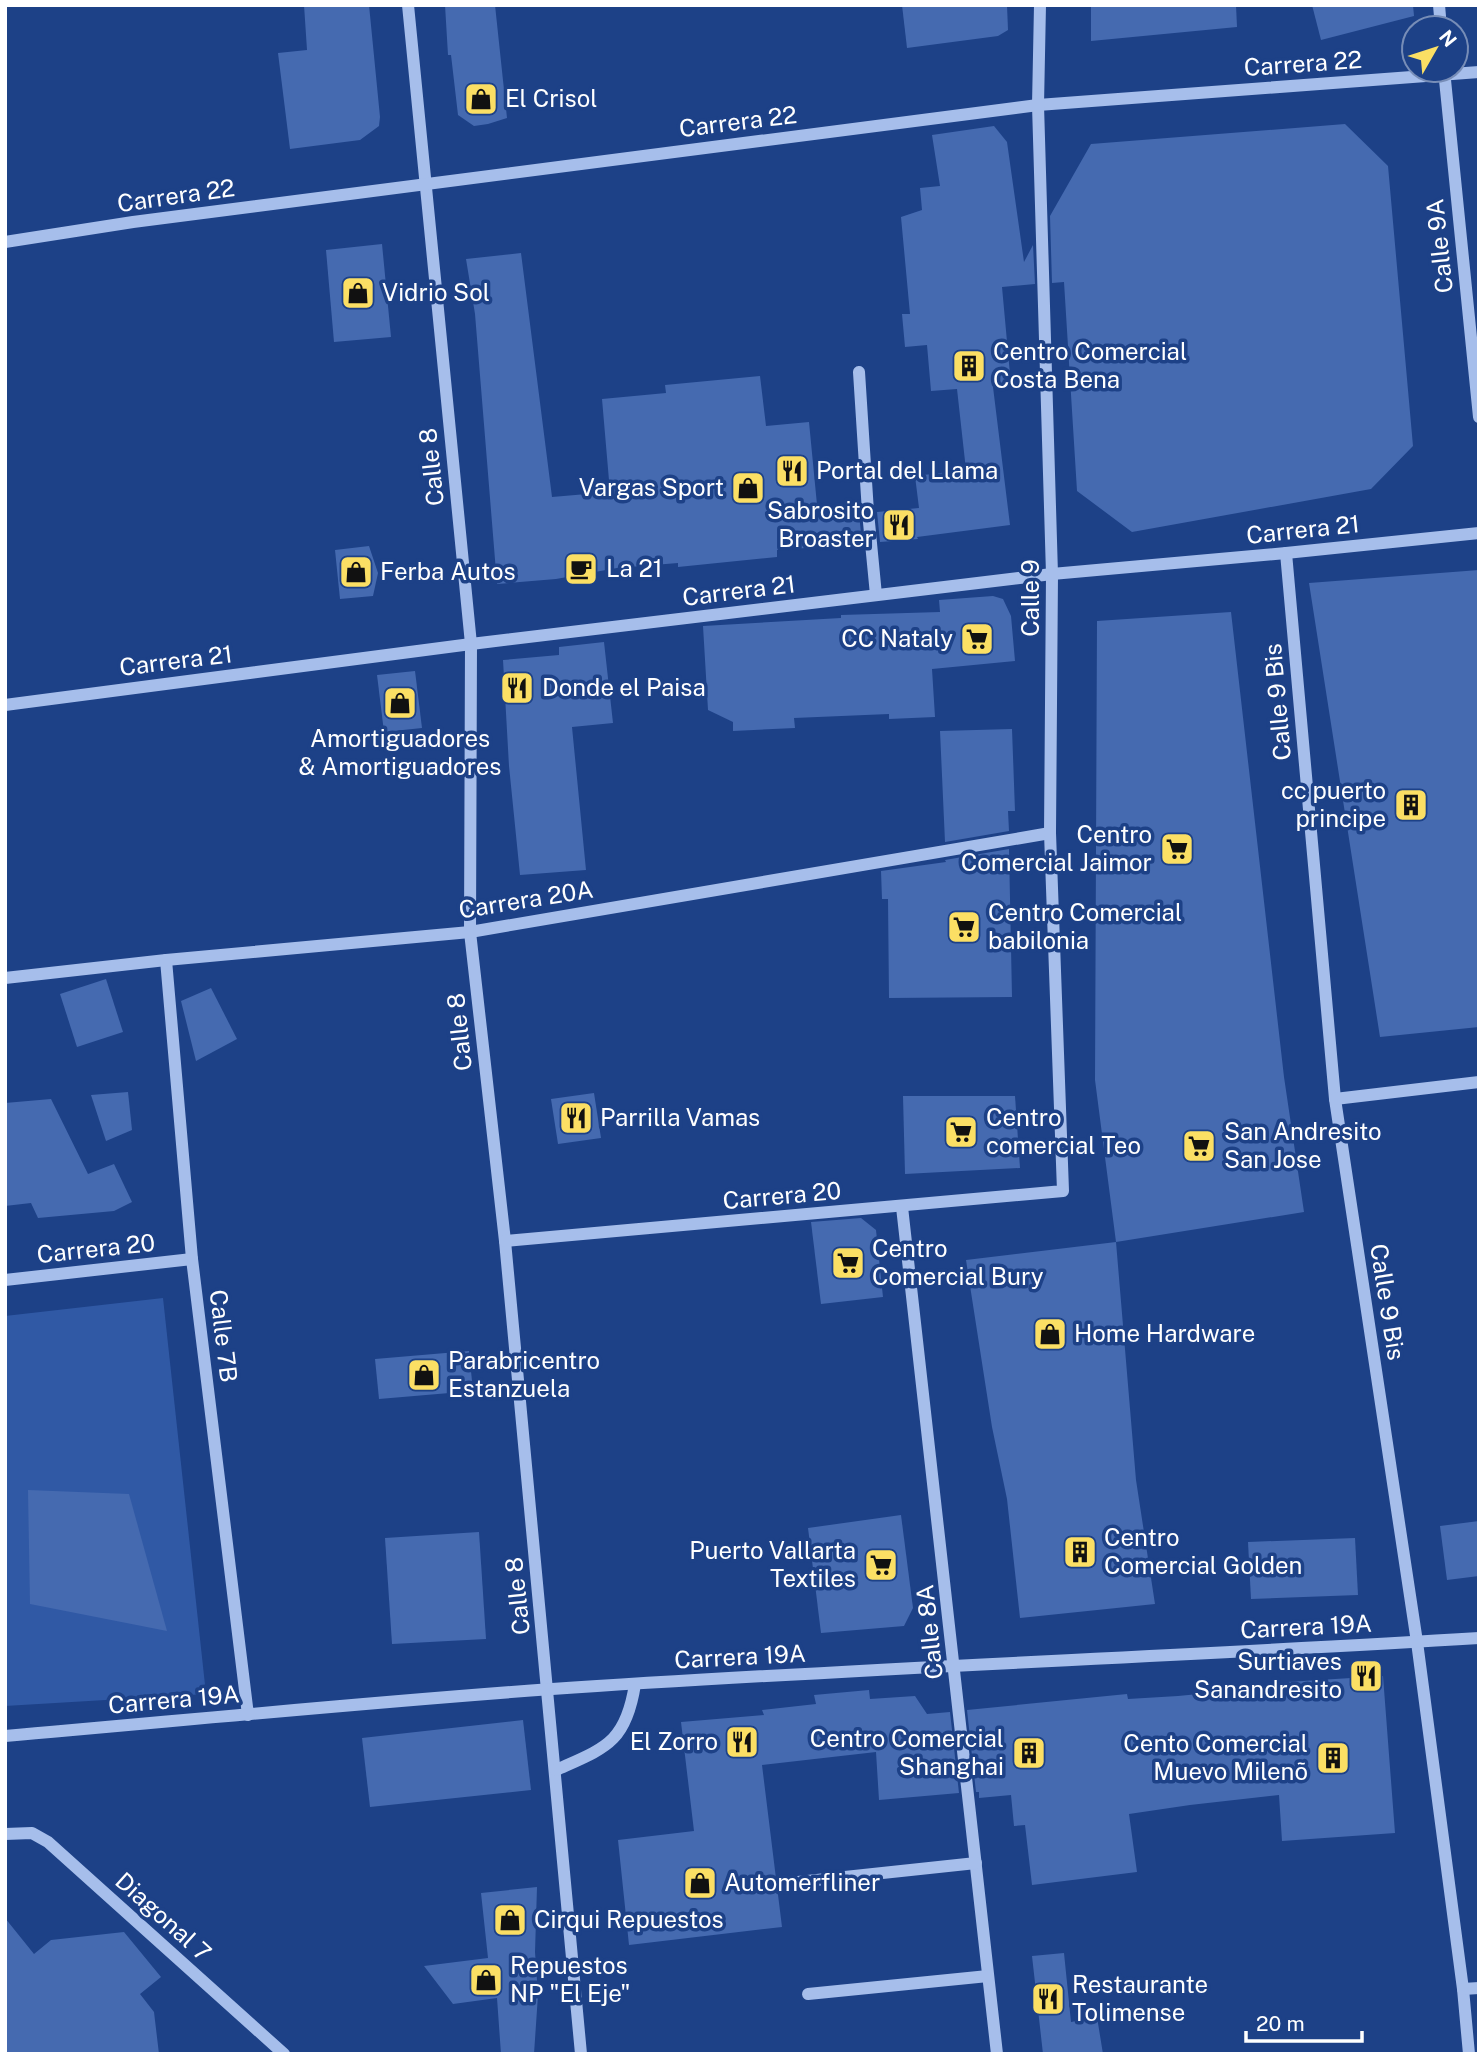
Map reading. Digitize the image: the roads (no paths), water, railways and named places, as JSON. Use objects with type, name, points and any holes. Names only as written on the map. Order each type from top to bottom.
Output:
[{"type":"street","name":"Calle 8","points":[[408,5],[471,644],[470,932],[505,1241],[581,2054]]},
{"type":"street","name":"Calle 9","points":[[1040,5],[1038,105],[1052,574],[1050,833],[1063,1191]]},
{"type":"street","name":"Carrera 22","points":[[5,242],[147,220],[1038,105],[1400,76]]},
{"type":"street","name":"Calle 9A","points":[[1445,84],[1479,417]]},
{"type":"street","points":[[859,372],[876,595]]},
{"type":"street","name":"Carrera 21","points":[[5,705],[471,644],[1052,574],[1479,533]]},
{"type":"street","name":"Calle 9 Bis","points":[[1286,553],[1335,1098],[1417,1642],[1463,1989],[1469,2054]]},
{"type":"street","name":"Carrera 20A","points":[[5,978],[470,932],[1050,833]]},
{"type":"street","name":"Calle 7B","points":[[166,960],[192,1259],[248,1715]]},
{"type":"street","points":[[1335,1098],[1479,1082]]},
{"type":"street","name":"Carrera 20","points":[[505,1241],[1063,1191]]},
{"type":"street","name":"Calle 8A","points":[[902,1207],[997,2054]]},
{"type":"street","name":"Carrera 20","points":[[5,1280],[192,1259]]},
{"type":"street","name":"Carrera 19A","points":[[5,1736],[548,1689],[1479,1638]]},
{"type":"street","points":[[555,1770],[593,1753],[621,1732],[631,1709],[635,1684]]},
{"type":"street","name":"Diagonal 7","points":[[5,1834],[32,1833],[48,1842],[284,2054]]},
{"type":"street","points":[[798,1882],[976,1863]]},
{"type":"street","points":[[808,1994],[988,1976]]},
{"type":"street","points":[[1463,1989],[1479,1988]]},
{"type":"place","name":"El Crisol","points":[[481,99]]},
{"type":"place","name":"Vidrio Sol","points":[[358,293]]},
{"type":"place","name":"Centro Comercial Costa Bena","points":[[969,366]]},
{"type":"place","name":"Portal del Llama","points":[[792,471]]},
{"type":"place","name":"Vargas Sport","points":[[748,488]]},
{"type":"place","name":"Sabrosito Broaster","points":[[899,525]]},
{"type":"place","name":"La 21","points":[[581,569]]},
{"type":"place","name":"Ferba Autos","points":[[356,572]]},
{"type":"place","name":"CC Nataly","points":[[977,639]]},
{"type":"place","name":"Donde el Paisa","points":[[517,688]]},
{"type":"place","name":"Amortiguadores & Amortiguadores","points":[[400,703]]},
{"type":"place","name":"cc puerto principe","points":[[1411,805]]},
{"type":"place","name":"Centro Comercial Jaimor","points":[[1177,849]]},
{"type":"place","name":"Centro Comercial babilonia","points":[[964,927]]},
{"type":"place","name":"Parrilla Vamas","points":[[576,1118]]},
{"type":"place","name":"Centro comercial Teo","points":[[961,1132]]},
{"type":"place","name":"San Andresito San Jose","points":[[1199,1146]]},
{"type":"place","name":"Centro Comercial Bury","points":[[848,1263]]},
{"type":"place","name":"Home Hardware","points":[[1050,1334]]},
{"type":"place","name":"Parabricentro Estanzuela","points":[[424,1375]]},
{"type":"place","name":"Centro Comercial Golden","points":[[1080,1552]]},
{"type":"place","name":"Puerto Vallarta Textiles","points":[[881,1565]]},
{"type":"place","name":"Surtiaves Sanandresito","points":[[1366,1676]]},
{"type":"place","name":"El Zorro","points":[[742,1742]]},
{"type":"place","name":"Centro Comercial Shanghai","points":[[1029,1753]]},
{"type":"place","name":"Cento Comercial Muevo Milenõ","points":[[1333,1758]]},
{"type":"place","name":"Automerfliner","points":[[700,1883]]},
{"type":"place","name":"Cirqui Repuestos","points":[[510,1920]]},
{"type":"place","name":"Repuestos NP \"El Eje\"","points":[[486,1980]]},
{"type":"place","name":"Restaurante Tolimense","points":[[1048,1999]]}]
